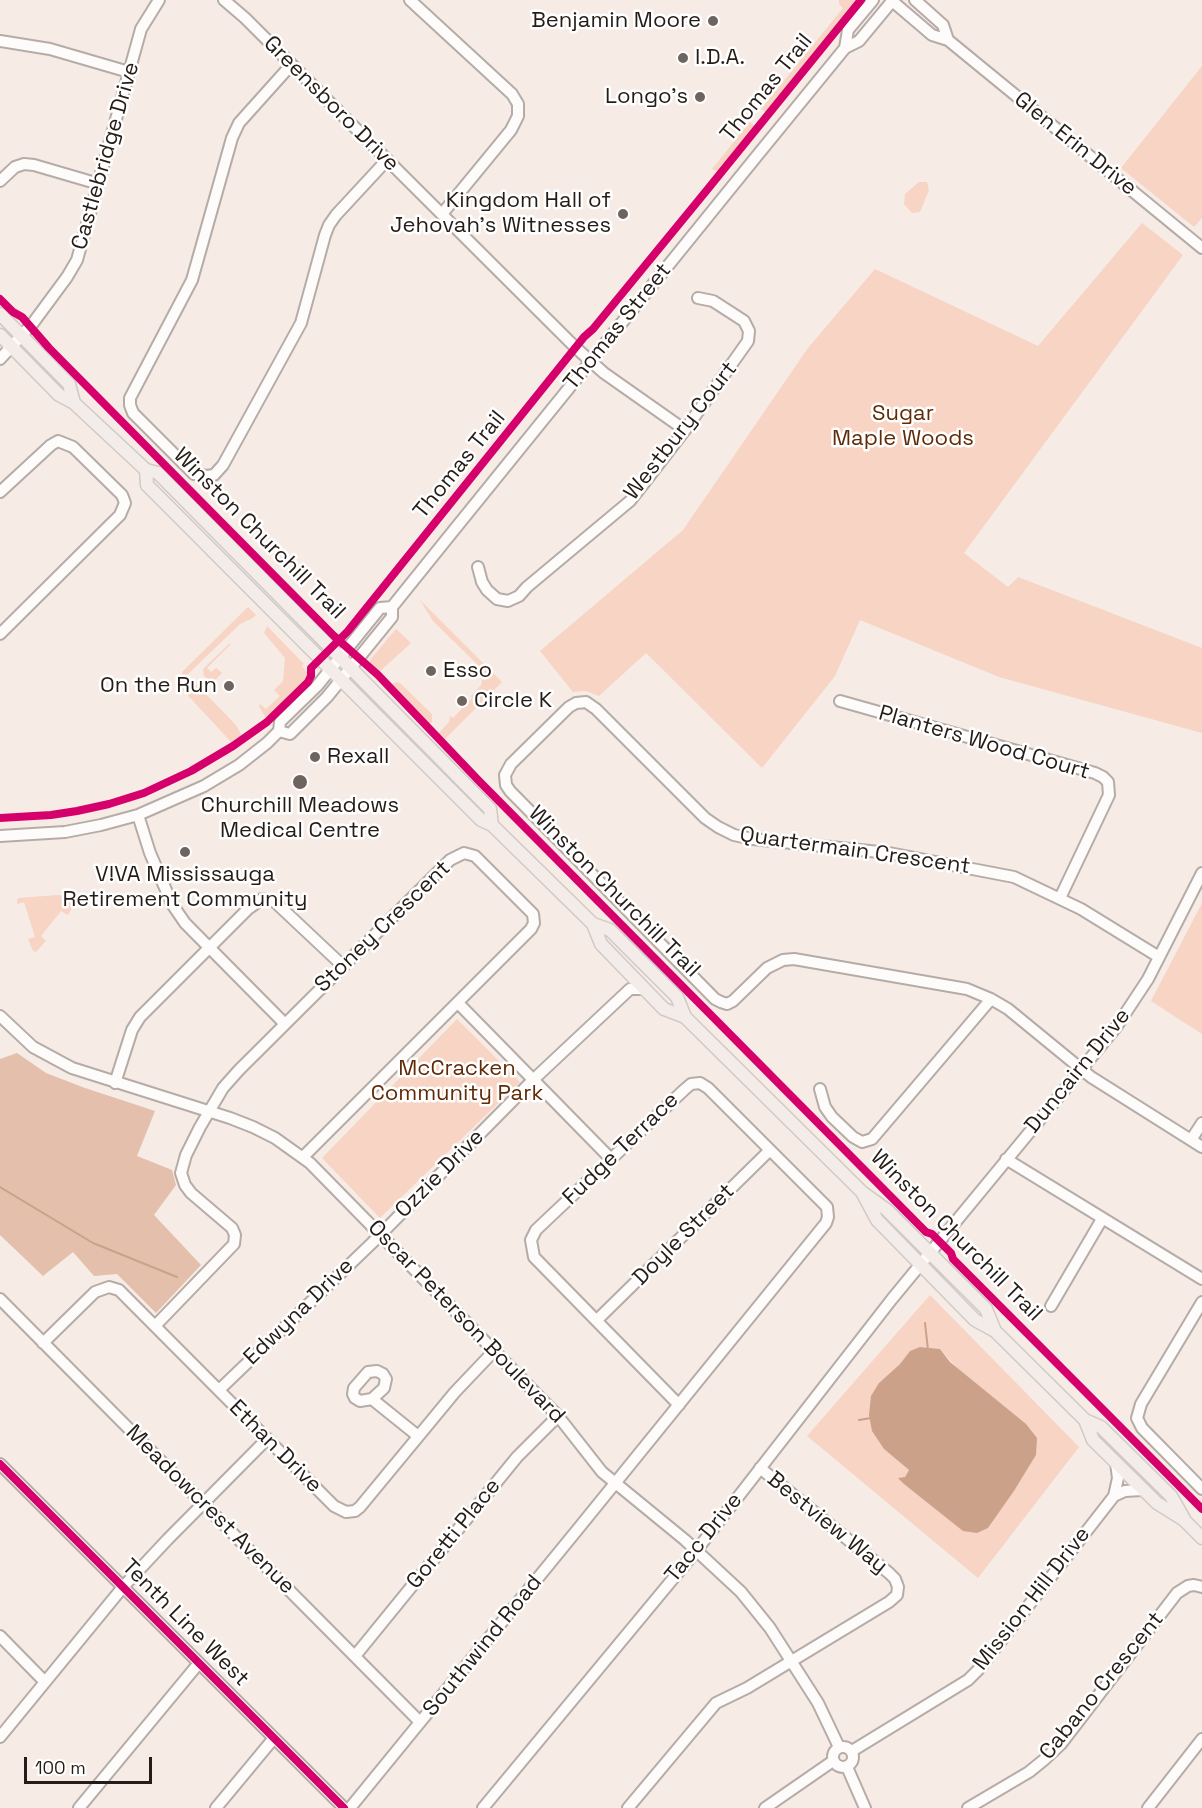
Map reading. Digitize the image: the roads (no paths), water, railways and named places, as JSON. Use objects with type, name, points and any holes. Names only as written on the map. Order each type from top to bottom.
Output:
[{"type":"main road","points":[[0,314],[69,384],[74,403]]},
{"type":"main road","points":[[0,335],[59,395],[74,403],[146,470],[158,473],[490,809],[492,825]]},
{"type":"main road","points":[[146,470],[147,484],[481,820],[492,825],[593,924],[601,944],[644,989],[664,1009],[685,1017]]},
{"type":"main road","points":[[593,924],[610,930],[677,998],[685,1017],[862,1192],[887,1210],[986,1309],[994,1331]]},
{"type":"main road","points":[[862,1192],[877,1220],[920,1264],[975,1320],[994,1331],[1085,1420],[1101,1427],[1171,1496],[1184,1520]]},
{"type":"main road","points":[[1085,1420],[1093,1440],[1142,1490],[1157,1503],[1184,1520],[1202,1538]]},
{"type":"street","name":"Castlebridge Drive","points":[[0,359],[33,323],[77,260],[141,30],[159,0]]},
{"type":"street","name":"Greensboro Drive","points":[[224,0],[245,18],[590,361],[685,430]]},
{"type":"street","points":[[410,0],[512,94],[518,104],[518,116],[512,130],[442,214]]},
{"type":"street","name":"Thomas Street","points":[[845,48],[848,30],[873,0]]},
{"type":"street","name":"Thomas Street","points":[[279,731],[290,734],[327,697],[392,618],[392,607],[590,361],[845,48],[860,41],[892,0]]},
{"type":"street","name":"Glen Erin Drive","points":[[892,0],[932,35],[948,40],[1202,248]]},
{"type":"street","name":"Glen Erin Drive","points":[[915,0],[943,25],[948,40]]},
{"type":"street","points":[[0,41],[50,49],[129,72]]},
{"type":"street","points":[[291,65],[239,123],[232,138],[192,280],[130,398],[133,412],[194,474],[214,475],[223,465],[301,323],[329,225],[386,160]]},
{"type":"street","points":[[0,181],[15,167],[24,164],[99,184]]},
{"type":"street","name":"Westbury Court","points":[[478,567],[487,590],[497,599],[508,601],[519,596],[630,501],[744,349],[749,331],[744,321],[712,301],[698,298]]},
{"type":"street","points":[[0,492],[58,441],[73,447],[122,495],[125,503],[120,515],[0,634]]},
{"type":"street","name":"Thomas Street","points":[[0,836],[65,832],[138,815],[174,801],[222,775],[248,758],[279,731],[280,722],[317,686],[380,608],[392,607]]},
{"type":"street","name":"Planters Wood Court","points":[[840,701],[1103,777],[1108,782],[1109,795],[1060,898]]},
{"type":"street","name":"Quartermain Crescent","points":[[1160,957],[1060,898],[1022,880],[1000,873],[878,851],[753,839],[734,835],[718,827],[699,812],[596,709],[586,702],[576,703],[569,707],[507,768],[504,780],[510,791],[706,990],[721,1002],[727,1004],[739,997],[773,963],[794,959],[967,989],[1008,1009],[1080,1069],[1202,1148]]},
{"type":"street","points":[[138,815],[150,853],[172,904],[185,923],[285,1024]]},
{"type":"street","name":"Stoney Crescent","points":[[155,1326],[234,1244],[235,1235],[232,1228],[191,1193],[183,1179],[183,1164],[209,1111],[231,1079],[450,860],[457,855],[470,854],[480,860],[530,909],[534,918],[531,929],[303,1157]]},
{"type":"street","name":"Duncairn Drive","points":[[920,1264],[1133,1004],[1160,957],[1202,873]]},
{"type":"street","points":[[115,1083],[132,1030],[140,1017],[255,903],[262,899],[275,902],[343,966]]},
{"type":"street","points":[[628,972],[631,981],[630,989],[644,989]]},
{"type":"street","name":"Ozzie Drive","points":[[380,1234],[534,1079],[630,989]]},
{"type":"street","points":[[820,1089],[825,1107],[832,1117],[853,1137],[862,1142],[872,1139],[991,999]]},
{"type":"street","points":[[458,1003],[611,1159]]},
{"type":"street","name":"Oscar Peterson Boulevard","points":[[0,1016],[22,1038],[72,1068],[253,1127],[275,1138],[303,1157],[558,1416],[614,1483],[696,1551],[741,1592],[758,1612],[818,1703],[839,1747]]},
{"type":"street","name":"Fudge Terrace","points":[[614,1483],[679,1405],[828,1217],[826,1207],[708,1088],[700,1083],[691,1084],[684,1090],[536,1230],[531,1240],[534,1257],[679,1405]]},
{"type":"street","points":[[1191,1140],[1202,1123]]},
{"type":"street","name":"Doyle Street","points":[[597,1320],[770,1150]]},
{"type":"street","points":[[1006,1159],[1202,1279]]},
{"type":"street","points":[[1052,1306],[1102,1219]]},
{"type":"street","name":"Edwyna Drive","points":[[219,1390],[380,1234]]},
{"type":"street","name":"Tacc Drive","points":[[483,1808],[696,1551],[920,1264]]},
{"type":"street","name":"Ethan Drive","points":[[43,1343],[94,1292],[104,1287],[119,1290],[334,1506],[341,1511],[351,1512],[360,1507],[455,1392],[494,1351]]},
{"type":"street","name":"Meadowcrest Avenue","points":[[0,1299],[420,1722]]},
{"type":"street","points":[[1202,1302],[1141,1404],[1137,1418],[1142,1428],[1202,1489]]},
{"type":"street","points":[[372,1400],[418,1436]]},
{"type":"street","name":"Goretti Place","points":[[355,1656],[517,1457],[558,1416]]},
{"type":"street","points":[[0,1737],[123,1587],[267,1439]]},
{"type":"street","points":[[1114,1497],[1118,1478],[1116,1463]]},
{"type":"street","name":"Tenth Line West","points":[[0,1464],[344,1808]]},
{"type":"street","name":"Bestview Way","points":[[628,1808],[716,1703],[739,1693],[897,1595],[896,1579],[760,1468]]},
{"type":"street","name":"Southwind Road","points":[[350,1808],[614,1483]]},
{"type":"street","points":[[1114,1497],[1125,1491],[1142,1490]]},
{"type":"street","name":"Mission Hill Drive","points":[[852,1752],[968,1680],[1114,1497]]},
{"type":"street","name":"Cabano Crescent","points":[[968,1808],[1029,1772],[1045,1759],[1177,1593],[1188,1586],[1202,1587]]},
{"type":"street","points":[[0,1636],[45,1682]]},
{"type":"street","points":[[79,1808],[200,1663]]},
{"type":"street","points":[[216,1808],[274,1738]]},
{"type":"street","points":[[1148,1808],[1202,1739]]},
{"type":"street","points":[[839,1747],[846,1747],[852,1752],[852,1762],[847,1767],[839,1767],[833,1761],[832,1755],[839,1747]]},
{"type":"street","points":[[765,1808],[833,1761]]},
{"type":"street","points":[[847,1767],[865,1808]]},
{"type":"waterway","points":[[0,1187],[93,1243],[177,1277]]},
{"type":"waterway","points":[[925,1323],[928,1350]]},
{"type":"waterway","points":[[859,1420],[871,1418]]},
{"type":"place","name":"Benjamin Moore","points":[[713,21]]},
{"type":"place","name":"I.D.A.","points":[[683,58]]},
{"type":"place","name":"Longo's","points":[[700,97]]},
{"type":"place","name":"Kingdom Hall of Jehovah's Witnesses","points":[[623,214]]},
{"type":"place","name":"Esso","points":[[431,671]]},
{"type":"place","name":"On the Run","points":[[229,686]]},
{"type":"place","name":"Circle K","points":[[462,701]]},
{"type":"place","name":"Rexall","points":[[315,757]]},
{"type":"place","name":"Churchill Meadows Medical Centre","points":[[300,782]]},
{"type":"place","name":"V!VA Mississauga Retirement Community","points":[[185,852]]},
{"type":"park label","name":"Sugar Maple Woods","points":[[903,426]]},
{"type":"park label","name":"McCracken Community Park","points":[[457,1082]]}]
